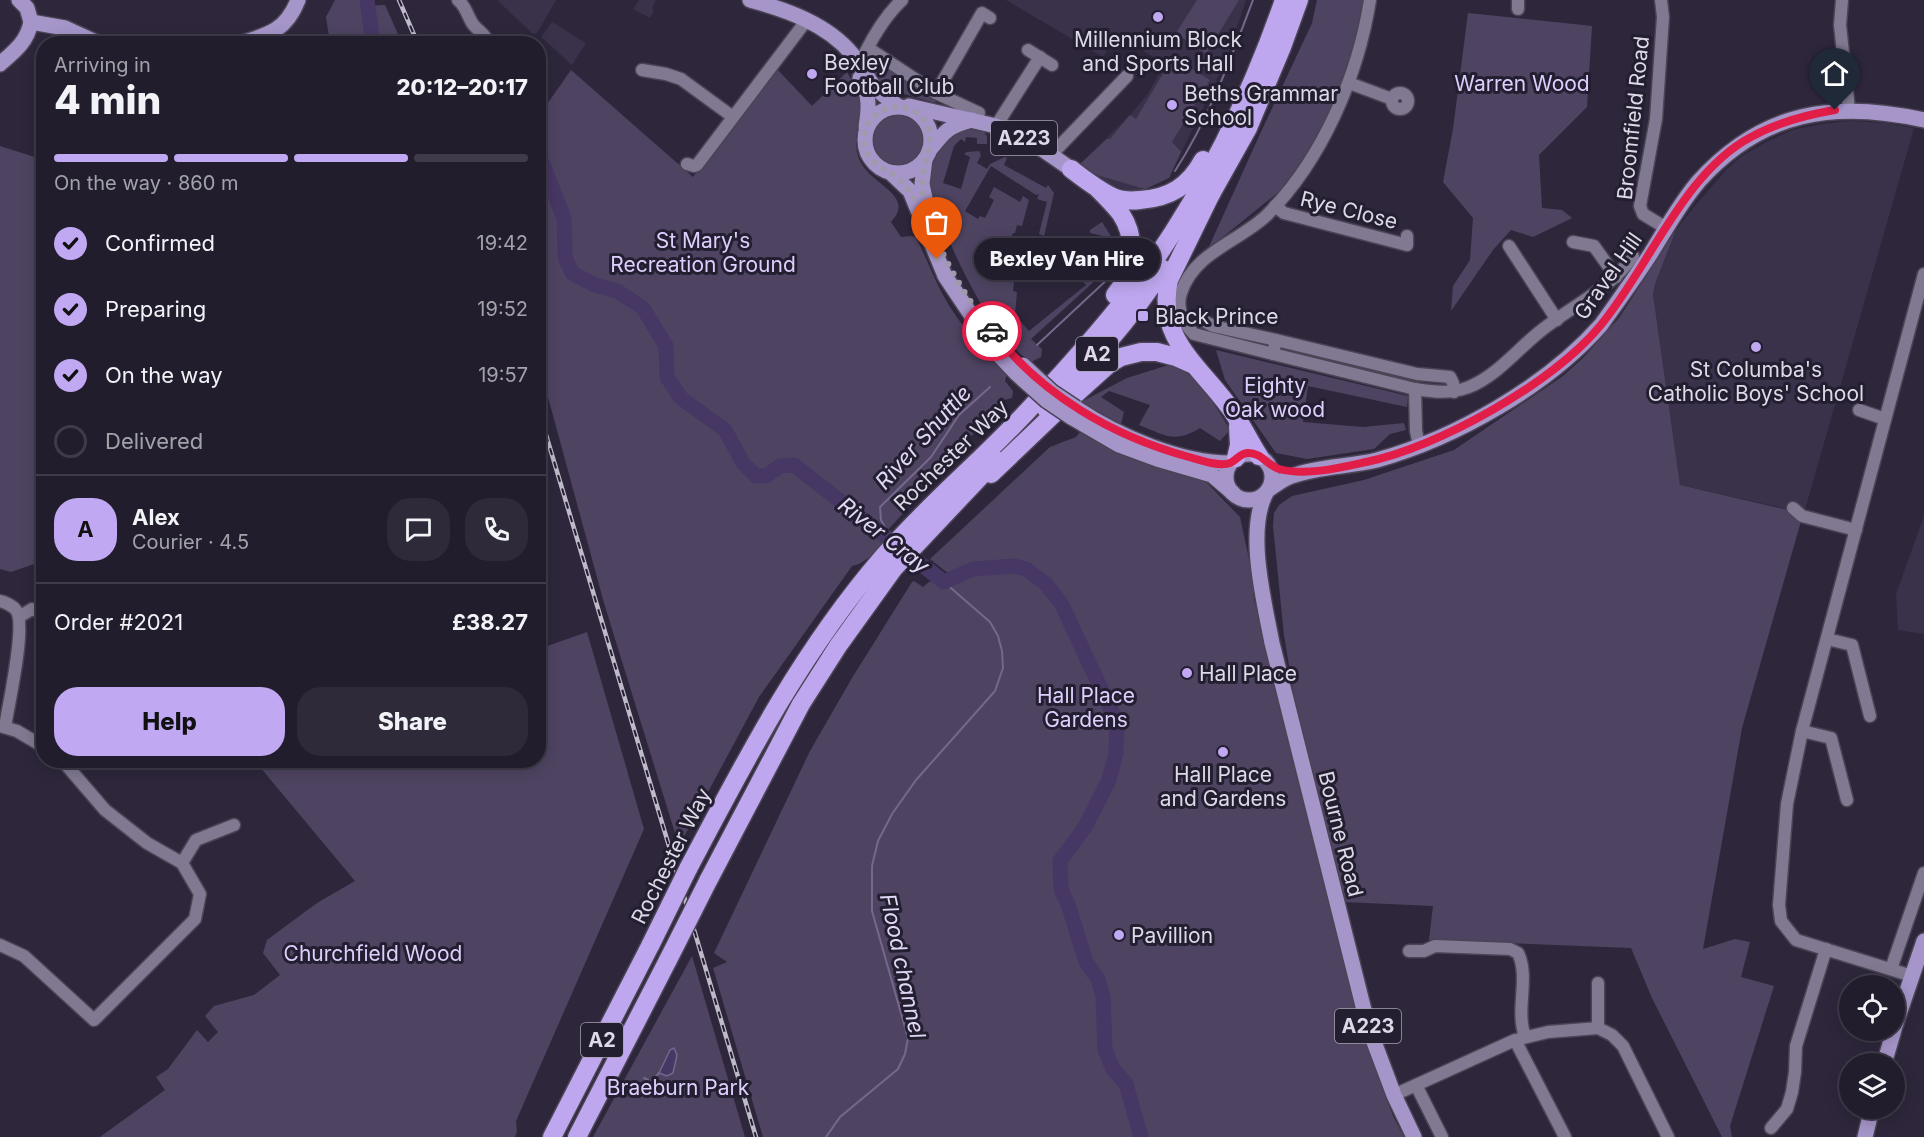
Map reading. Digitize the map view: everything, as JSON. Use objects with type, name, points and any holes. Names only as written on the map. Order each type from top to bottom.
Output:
[{"type":"highway","points":[[1098,189],[1120,200],[1139,201],[1156,199],[1175,192],[1187,183],[1197,172],[1223,122],[1257,48],[1275,0]]},
{"type":"highway","name":"Rochester Way","points":[[577,1137],[801,704],[905,532],[940,495],[1032,407],[1110,320],[1147,270],[1200,187],[1233,124],[1265,51],[1284,0]]},
{"type":"highway","name":"A2","points":[[1211,194],[1248,128],[1299,0]]},
{"type":"highway","name":"A223","points":[[1071,169],[1098,189]]},
{"type":"highway","points":[[940,495],[953,476],[1057,367],[1125,280],[1130,267],[1132,250],[1129,232],[1122,217],[1098,189]]},
{"type":"highway","points":[[1211,194],[1170,280],[1166,295],[1167,314],[1173,336],[1228,406],[1265,461]]},
{"type":"highway","name":"Rochester Way","points":[[552,1137],[688,869],[765,724],[795,674],[828,626],[888,563],[922,540],[983,473],[1083,371],[1128,318],[1160,274],[1211,194]]},
{"type":"highway","points":[[962,498],[991,475],[1059,409],[1121,357],[1141,352],[1157,352],[1196,366]]},
{"type":"highway","points":[[1233,460],[1239,445],[1238,421]]},
{"type":"main road","points":[[0,64],[23,43],[29,33],[31,22],[27,8],[19,0]]},
{"type":"main road","points":[[262,36],[283,26],[290,19],[298,0]]},
{"type":"main road","points":[[750,0],[794,14],[820,26],[842,43],[860,64],[874,87],[899,106],[919,114],[925,121],[930,139],[927,155],[910,171],[901,174],[891,173],[882,169],[869,156],[865,147],[869,102],[864,85],[846,58],[808,22]]},
{"type":"main road","points":[[31,22],[65,27],[84,36]]},
{"type":"main road","points":[[866,127],[878,112],[899,106]]},
{"type":"main road","name":"A223","points":[[899,106],[912,106],[976,117],[1032,142],[1071,169]]},
{"type":"main road","name":"Gravel Hill","points":[[1267,491],[1291,476],[1366,462],[1419,445],[1493,409],[1565,361],[1601,325],[1625,293],[1698,183],[1724,156],[1750,137],[1792,119],[1835,110],[1899,114],[1924,120]]},
{"type":"main road","name":"A223","points":[[927,155],[945,130],[976,117]]},
{"type":"main road","name":"Bourne Road","points":[[927,155],[922,184],[923,194],[940,244],[960,285],[979,314],[1020,370],[1046,400],[1130,437],[1176,454],[1210,463],[1233,460]]},
{"type":"main road","name":"Bourne Road","points":[[891,173],[910,191],[945,276],[989,342],[1020,370]]},
{"type":"main road","name":"Bourne Road","points":[[1074,413],[1119,445],[1212,475],[1246,506],[1256,534],[1263,594],[1277,665],[1361,1003],[1375,1048],[1414,1137]]},
{"type":"main road","points":[[1247,453],[1265,461],[1273,478],[1267,491],[1255,499],[1236,496],[1229,488],[1226,476],[1233,460],[1247,453]]},
{"type":"main road","name":"Gravel Hill","points":[[1265,461],[1284,470],[1310,471]]},
{"type":"main road","name":"Bourne Road","points":[[1256,534],[1259,511],[1267,491]]},
{"type":"main road","points":[[1905,997],[1924,941]]},
{"type":"main road","points":[[1865,1137],[1869,1119]]},
{"type":"street","points":[[458,0],[467,8],[471,23],[485,36]]},
{"type":"street","points":[[860,64],[891,10],[902,0]]},
{"type":"street","points":[[1370,0],[1361,48],[1349,83],[1320,142],[1290,189],[1275,206],[1256,224],[1210,253],[1191,274],[1181,293],[1179,309],[1185,326],[1194,334],[1204,337],[1415,389],[1454,392],[1484,379],[1616,276],[1633,256]]},
{"type":"street","name":"Broomfield Road","points":[[1661,0],[1656,119],[1640,206],[1643,214],[1666,228]]},
{"type":"street","points":[[1842,0],[1840,25],[1849,110]]},
{"type":"street","points":[[936,93],[982,13],[990,18]]},
{"type":"street","points":[[687,164],[697,165],[808,22]]},
{"type":"street","points":[[868,48],[976,117]]},
{"type":"street","points":[[1028,50],[1052,65]]},
{"type":"street","points":[[996,126],[1040,57]]},
{"type":"street","points":[[642,70],[674,76],[734,117]]},
{"type":"street","points":[[1052,155],[1127,76]]},
{"type":"street","points":[[1349,83],[1392,99]]},
{"type":"street","name":"Rye Close","points":[[1275,206],[1284,213],[1407,245],[1407,236]]},
{"type":"street","points":[[1573,242],[1594,246],[1616,276]]},
{"type":"street","points":[[1509,246],[1557,320]]},
{"type":"street","points":[[1912,976],[1796,940],[1781,921],[1779,905],[1787,804],[1802,731],[1923,282]]},
{"type":"street","points":[[1204,321],[1213,326],[1417,374],[1450,377],[1454,392]]},
{"type":"street","points":[[1273,354],[1276,340]]},
{"type":"street","points":[[1415,389],[1416,431],[1419,445]]},
{"type":"street","points":[[1858,410],[1885,419]]},
{"type":"street","points":[[1793,508],[1802,516],[1856,530]]},
{"type":"street","points":[[0,601],[16,609],[19,617],[18,649],[2,726],[17,731],[36,742]]},
{"type":"street","points":[[19,617],[32,609],[36,611]]},
{"type":"street","points":[[1827,639],[1852,645],[1870,716]]},
{"type":"street","points":[[1802,731],[1831,738],[1848,800]]},
{"type":"street","points":[[0,945],[24,956],[94,1020],[195,919],[200,894],[182,863],[147,843],[105,810],[69,768]]},
{"type":"street","points":[[182,863],[196,840],[234,825]]},
{"type":"street","points":[[1891,969],[1924,873]]},
{"type":"street","points":[[1408,951],[1424,951],[1435,946],[1510,949],[1518,953],[1522,962],[1520,1038],[1565,1137]]},
{"type":"street","points":[[1773,1120],[1787,1108],[1792,1092],[1796,1046],[1826,949]]},
{"type":"street","points":[[1598,983],[1598,1028]]},
{"type":"street","points":[[1394,1095],[1520,1038],[1598,1028],[1612,1035],[1623,1046],[1668,1137]]},
{"type":"street","points":[[1416,1085],[1442,1137]]},
{"type":"shaded area","points":[[497,0],[556,0],[537,33],[533,34]]},
{"type":"shaded area","points":[[639,0],[656,0],[650,18],[633,9]]},
{"type":"shaded area","name":"Beths Grammar School","points":[[1006,0],[1246,0],[1226,60],[1169,178],[1137,194],[1101,181],[1079,165],[1130,115],[1147,95],[1165,64],[1117,35],[1103,57]]},
{"type":"shaded area","points":[[552,22],[586,43],[572,65],[546,42],[546,36],[542,36]]},
{"type":"shaded area","name":"St Columba's Catholic Boys' School","points":[[1852,121],[1886,123],[1914,128],[1804,513],[1680,485],[1653,293],[1676,230],[1726,170],[1742,156],[1792,130]]},
{"type":"shaded area","points":[[1924,516],[1924,634],[1898,630],[1896,594]]},
{"type":"shaded area","points":[[674,1048],[677,1055],[673,1073],[667,1076],[659,1073],[670,1050]]},
{"type":"green space","points":[[335,0],[363,0],[365,6],[385,5],[399,36],[329,36],[326,17]]},
{"type":"green space","points":[[1197,0],[1239,0],[1206,54],[1176,33]]},
{"type":"green space","points":[[1317,0],[1364,0],[1346,83],[1291,182],[1208,249],[1312,23]]},
{"type":"green space","name":"Warren Wood","points":[[1468,13],[1592,26],[1587,107],[1539,155],[1542,208],[1562,210],[1572,218],[1533,237],[1511,230],[1493,250],[1451,311],[1453,286],[1470,260],[1473,218],[1443,182],[1453,129]]},
{"type":"green space","points":[[874,57],[937,98],[935,103],[881,85],[868,66]]},
{"type":"green space","points":[[1173,57],[1210,80],[1172,142],[1181,152],[1169,178],[1145,189],[1097,175],[1079,165],[1107,139],[1110,139],[1130,115],[1136,119]]},
{"type":"green space","name":"St Mary's Recreation Ground","points":[[776,68],[812,106],[847,72],[861,101],[856,139],[857,153],[866,170],[895,197],[898,205],[897,213],[891,222],[901,237],[916,238],[948,304],[972,336],[1007,374],[1005,381],[1013,391],[1012,398],[999,404],[988,422],[963,444],[956,456],[883,535],[881,545],[877,550],[868,558],[852,566],[759,697],[679,846],[604,603],[546,390],[546,106],[571,70],[693,177]]},
{"type":"green space","points":[[898,112],[909,114],[918,120],[924,129],[926,140],[924,151],[918,160],[909,166],[898,168],[887,166],[878,160],[872,151],[870,140],[872,129],[878,120],[887,114]]},
{"type":"green space","points":[[967,129],[984,132],[987,136],[987,144],[977,144],[977,138],[966,137],[965,142],[961,139],[954,146],[943,183],[961,189],[970,157],[964,154],[979,151],[981,155],[977,163],[987,169],[990,164],[1005,157],[1007,158],[1004,165],[1046,188],[1048,185],[1054,193],[1044,236],[1039,234],[1047,202],[1037,199],[1039,194],[1036,195],[991,166],[965,211],[978,219],[980,216],[985,218],[994,200],[989,197],[994,187],[1020,202],[1023,196],[1029,200],[1022,226],[1017,225],[1015,233],[1012,234],[1012,239],[1016,241],[1014,251],[1007,252],[995,245],[987,260],[998,264],[1002,276],[1008,280],[1011,279],[1014,283],[1013,291],[1017,292],[1015,315],[1029,331],[1086,285],[1069,266],[1097,274],[1107,237],[1090,233],[1090,230],[1102,222],[1114,241],[1098,278],[1031,339],[1042,349],[1041,357],[1031,362],[1004,337],[982,305],[937,216],[932,201],[929,179],[937,155],[950,133]]},
{"type":"green space","points":[[0,146],[36,157],[36,563],[11,572],[0,569]]},
{"type":"green space","points":[[1676,230],[1653,294],[1680,485],[1788,510],[1792,516],[1801,521],[1742,728],[1703,949],[1735,939],[1750,942],[1741,977],[1774,986],[1730,1126],[1732,1137],[1722,1137],[1652,998],[1631,948],[1429,940],[1433,906],[1344,902],[1296,708],[1284,635],[1273,526],[1274,513],[1279,505],[1292,496],[1364,480],[1454,450],[1563,376],[1583,358],[1619,318]]},
{"type":"green space","name":"Eighty Oak wood","points":[[1216,350],[1408,396],[1407,407],[1308,386],[1303,422],[1363,427],[1404,423],[1406,430],[1390,434],[1374,449],[1307,459],[1276,453],[1225,380]]},
{"type":"green space","name":"Eighty Oak wood","points":[[1175,363],[1199,385],[1225,421],[1230,430],[1220,441],[1200,428],[1176,437],[1163,435],[1139,425],[1150,405],[1109,391],[1101,397],[1124,412],[1121,424],[1081,402],[1127,378]]},
{"type":"green space","name":"Hall Place Gardens","points":[[1080,432],[1207,483],[1240,517],[1252,573],[1254,600],[1285,709],[1361,1029],[1393,1116],[1404,1137],[763,1137],[713,968],[727,962],[714,953],[810,751],[912,582],[923,587],[949,574],[930,559],[1050,447],[1076,437]]},
{"type":"green space","name":"Churchfield Wood","points":[[587,632],[644,829],[516,1121],[515,1137],[100,1137],[165,1090],[156,1077],[168,1069],[197,1030],[208,1042],[218,1032],[205,1016],[214,1006],[254,995],[280,975],[263,953],[267,940],[317,903],[355,881],[261,768],[546,768],[546,647]]},
{"type":"green space","name":"Braeburn Park","points":[[692,956],[745,1137],[593,1137]]},
{"type":"waterway","name":"River Cray","points":[[367,0],[372,36]]},
{"type":"waterway","name":"River Shuttle","points":[[1175,171],[1209,109],[1253,0]]},
{"type":"waterway","name":"River Cray","points":[[546,172],[564,218],[565,257],[572,273],[595,285],[617,291],[643,308],[666,346],[667,377],[681,398],[725,430],[743,463],[756,476],[766,476],[780,466],[794,465],[944,582],[973,569],[1014,566],[1026,569],[1046,584],[1061,603],[1117,723],[1116,753],[1109,780],[1085,827],[1060,861],[1061,889],[1086,962],[1098,979],[1103,996],[1105,1050],[1113,1069],[1126,1084],[1141,1137]]},
{"type":"waterway","name":"River Shuttle","points":[[1037,345],[1111,276]]},
{"type":"waterway","name":"River Shuttle","points":[[890,536],[881,520],[880,507],[931,457],[959,415],[990,387]]},
{"type":"waterway","name":"Flood channel","points":[[826,1137],[840,1117],[898,1069],[905,1054],[908,1038],[872,911],[872,866],[878,841],[892,814],[916,780],[995,691],[1003,668],[998,636],[990,622],[944,582]]},
{"type":"waterway","points":[[652,1081],[659,1073]]},
{"type":"waterway","points":[[644,1078],[648,1080]]},
{"type":"railway","points":[[399,0],[415,36]]},
{"type":"railway","points":[[546,435],[756,1137]]},
{"type":"way so far","points":[[937,259],[910,191],[891,173],[874,163],[865,147],[866,127],[871,119],[878,112],[892,106],[900,106],[919,114],[925,121],[929,130],[930,146],[925,159],[922,184],[929,216],[960,285],[992,331]]},
{"type":"place","name":"Millennium Block and Sports Hall","points":[[1158,17]]},
{"type":"place","name":"Bexley Football Club","points":[[812,74]]},
{"type":"place","name":"Beths Grammar School","points":[[1172,105]]},
{"type":"place","name":"Bexley Van Hire","points":[[937,259]]},
{"type":"place","name":"Black Prince","points":[[1143,316]]},
{"type":"place","name":"St Columba's Catholic Boys' School","points":[[1756,347]]},
{"type":"place","name":"Hall Place","points":[[1187,673]]},
{"type":"place","name":"Hall Place and Gardens","points":[[1223,752]]},
{"type":"place","name":"Pavillion","points":[[1119,935]]},
{"type":"route","points":[[992,331],[1002,344],[1052,392],[1088,416],[1130,437],[1176,454],[1210,463],[1230,463],[1247,453],[1264,458],[1270,466],[1276,468],[1310,471],[1379,459],[1451,431],[1493,409],[1565,361],[1601,325],[1698,183],[1724,156],[1750,137],[1792,119],[1835,110]]}]
